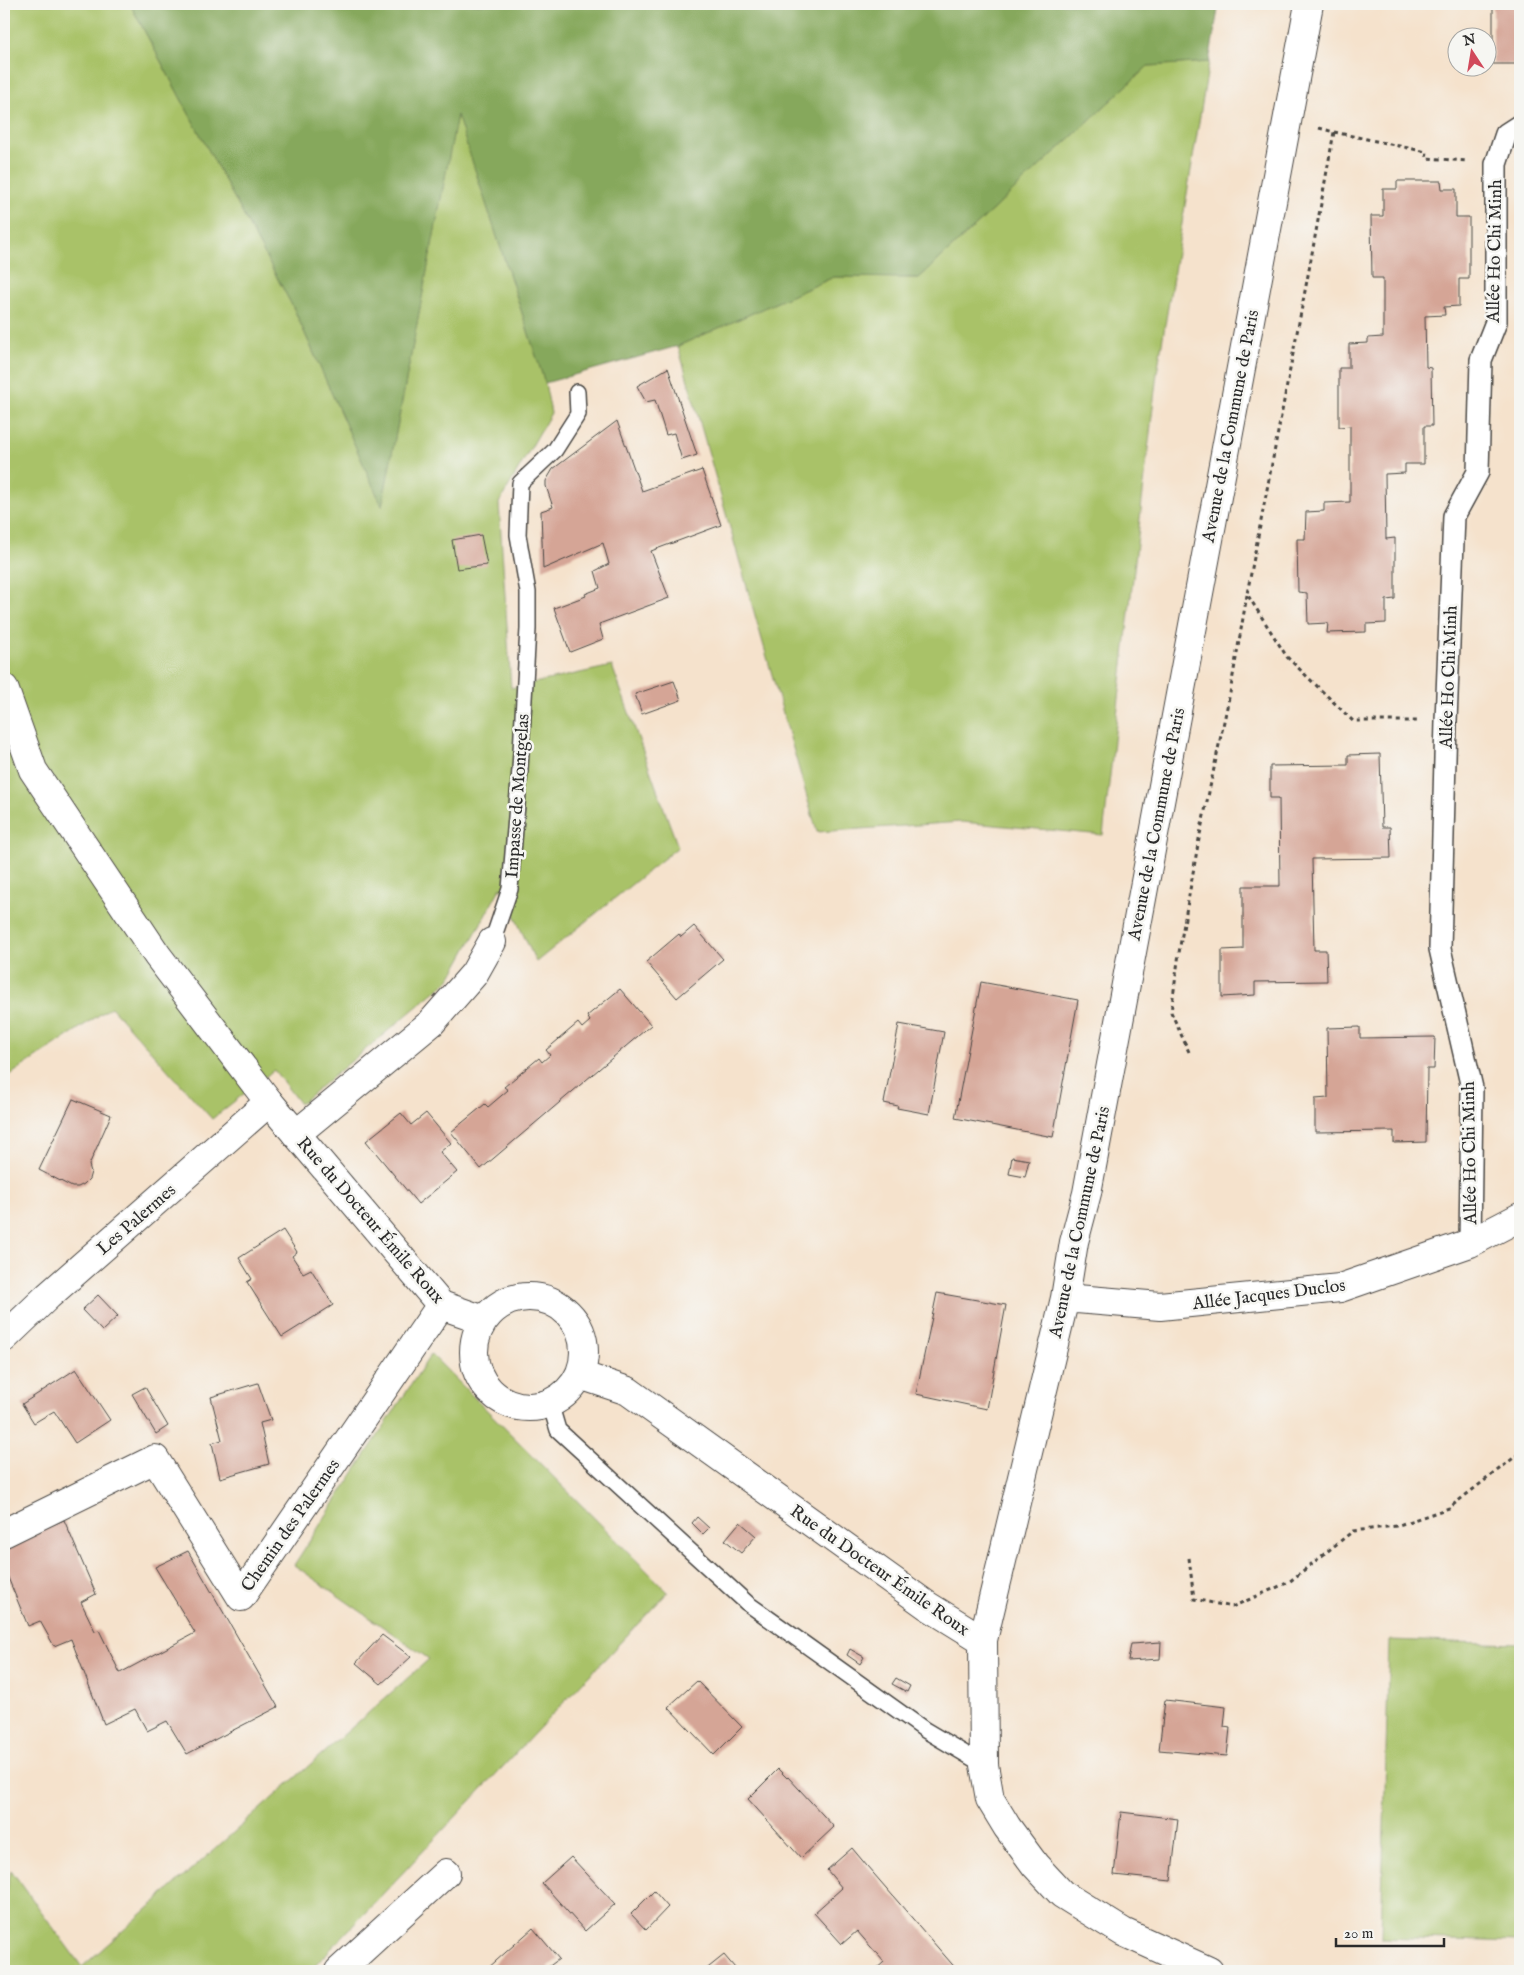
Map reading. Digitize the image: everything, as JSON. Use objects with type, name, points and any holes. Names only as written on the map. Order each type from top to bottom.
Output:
[{"type":"street","name":"Avenue de la Commune de Paris","points":[[983,1640],[1065,1298],[1074,1242],[1089,1183],[1309,4]]},
{"type":"street","name":"Allée Ho Chi Minh","points":[[1470,1243],[1472,1088],[1440,949],[1454,516],[1478,472],[1481,360],[1496,322],[1496,164],[1506,134],[1520,125]]},
{"type":"street","name":"Rue du Docteur Émile Roux","points":[[4,688],[33,770],[157,955],[270,1102],[441,1305],[484,1320]]},
{"type":"street","name":"Impasse de Montgelas","points":[[296,1134],[431,1023],[474,974],[492,942]]},
{"type":"street","name":"Les Palermes","points":[[4,1338],[48,1296],[270,1102]]},
{"type":"street","name":"Allée Jacques Duclos","points":[[1065,1298],[1160,1306],[1340,1288],[1470,1243],[1520,1217]]},
{"type":"street","points":[[537,1297],[561,1306],[575,1319],[583,1338],[585,1357],[580,1375],[566,1393],[550,1403],[524,1407],[505,1402],[492,1393],[481,1378],[474,1359],[475,1340],[484,1320],[498,1306],[518,1298],[537,1297]]},
{"type":"street","name":"Chemin des Palermes","points":[[4,1533],[155,1459],[240,1597],[441,1305]]},
{"type":"street","name":"Rue du Docteur Émile Roux","points":[[580,1375],[628,1391],[928,1606],[983,1640],[984,1765],[990,1800],[1035,1865],[1062,1894],[1123,1932],[1208,1971]]},
{"type":"street","points":[[339,1971],[446,1873]]},
{"type":"lane","name":"Impasse de Montgelas","points":[[492,942],[510,889],[520,769],[528,629],[528,592],[518,535],[520,483],[555,450],[578,414],[577,392]]},
{"type":"lane","points":[[550,1403],[558,1430],[747,1603],[925,1730],[984,1765]]},
{"type":"path","points":[[1287,120],[1427,152],[1426,158],[1496,164]]},
{"type":"path","points":[[1189,1052],[1171,1012],[1180,946],[1199,839],[1230,693],[1334,132]]},
{"type":"path","points":[[1247,594],[1287,657],[1353,721],[1446,721]]},
{"type":"path","points":[[1189,1558],[1194,1599],[1232,1606],[1289,1582],[1353,1530],[1396,1526],[1449,1508],[1520,1453]]},
{"type":"green space","points":[[4,4],[130,4],[294,309],[382,505],[457,114],[545,383],[551,413],[499,503],[511,688],[612,666],[678,847],[536,962],[501,887],[450,979],[300,1104],[274,1070],[212,1119],[111,1007],[4,1079]]},
{"type":"green space","points":[[130,4],[1219,4],[1209,62],[1148,66],[919,278],[834,277],[678,346],[545,383],[457,115],[382,506],[294,309]]},
{"type":"green space","points":[[1209,62],[1157,373],[1103,835],[961,822],[817,832],[678,346],[834,277],[919,278],[1148,66]]},
{"type":"green space","points":[[431,1354],[668,1592],[310,1971],[4,1971],[4,1905],[11,1870],[82,1967],[429,1659],[294,1565]]},
{"type":"green space","points":[[1389,1640],[1520,1644],[1520,1942],[1381,1938]]},
{"type":"building","points":[[1493,4],[1520,4],[1520,64],[1496,64],[1496,28],[1493,28]]},
{"type":"building","points":[[1397,181],[1441,181],[1442,189],[1456,189],[1456,217],[1469,217],[1469,279],[1459,279],[1459,306],[1444,307],[1445,315],[1425,316],[1426,367],[1431,368],[1432,426],[1424,426],[1424,464],[1405,464],[1405,473],[1385,474],[1386,539],[1395,538],[1395,599],[1386,600],[1386,623],[1366,624],[1366,632],[1327,633],[1328,623],[1308,624],[1307,593],[1298,592],[1297,539],[1305,539],[1306,512],[1324,511],[1324,503],[1350,502],[1350,426],[1339,427],[1339,368],[1349,368],[1349,344],[1368,343],[1368,338],[1383,337],[1383,278],[1372,278],[1371,216],[1383,216],[1383,189],[1397,189]]},
{"type":"building","points":[[668,368],[697,455],[682,460],[674,433],[666,435],[655,400],[646,402],[637,386]]},
{"type":"building","points":[[617,421],[642,491],[702,470],[721,525],[651,551],[669,598],[599,624],[603,639],[570,652],[554,608],[586,596],[585,594],[600,588],[595,571],[609,564],[603,543],[543,569],[541,511],[553,507],[546,481],[553,469]]},
{"type":"building","points":[[481,535],[487,565],[457,569],[452,540]]},
{"type":"building","points":[[674,681],[681,700],[642,714],[635,694]]},
{"type":"building","points":[[1380,754],[1382,827],[1390,827],[1391,858],[1312,859],[1314,950],[1326,950],[1327,981],[1255,982],[1255,995],[1222,997],[1222,950],[1243,949],[1243,886],[1280,886],[1279,798],[1270,798],[1270,766],[1348,765],[1348,755]]},
{"type":"building","points":[[694,926],[723,959],[677,998],[646,962],[679,934],[681,937]]},
{"type":"building","points":[[981,982],[1078,1000],[1053,1137],[955,1118]]},
{"type":"building","points":[[620,989],[651,1025],[481,1169],[451,1132],[485,1104],[488,1107],[508,1090],[504,1087],[539,1058],[542,1062],[550,1055],[546,1050],[578,1023],[582,1028],[590,1021],[587,1016]]},
{"type":"building","points":[[899,1024],[944,1032],[929,1114],[897,1108],[898,1106],[884,1103]]},
{"type":"building","points":[[1360,1027],[1360,1038],[1435,1037],[1434,1069],[1427,1069],[1426,1142],[1394,1143],[1394,1131],[1315,1132],[1315,1099],[1328,1098],[1327,1028]]},
{"type":"building","points":[[73,1099],[111,1115],[89,1165],[91,1172],[89,1179],[78,1187],[72,1187],[39,1170]]},
{"type":"building","points":[[401,1113],[411,1125],[426,1113],[451,1143],[440,1152],[457,1172],[418,1204],[366,1141]]},
{"type":"building","points":[[1012,1157],[1029,1160],[1025,1177],[1009,1174]]},
{"type":"building","points":[[283,1230],[297,1252],[292,1256],[303,1273],[311,1269],[333,1305],[282,1337],[247,1282],[252,1279],[239,1258]]},
{"type":"building","points":[[937,1293],[1006,1305],[987,1409],[916,1394]]},
{"type":"building","points":[[98,1295],[118,1316],[102,1331],[82,1310]]},
{"type":"building","points":[[76,1369],[110,1420],[75,1443],[54,1411],[34,1423],[22,1404]]},
{"type":"building","points":[[258,1383],[271,1420],[260,1423],[269,1464],[220,1478],[212,1443],[222,1440],[211,1397]]},
{"type":"building","points":[[145,1387],[168,1426],[156,1434],[132,1394]]},
{"type":"building","points":[[697,1517],[709,1528],[703,1534],[692,1523]]},
{"type":"building","points":[[64,1520],[96,1594],[81,1602],[95,1631],[99,1630],[120,1673],[195,1633],[155,1567],[188,1551],[278,1707],[187,1754],[167,1721],[147,1731],[135,1709],[104,1724],[71,1639],[54,1646],[40,1621],[28,1626],[4,1568],[4,1546]]},
{"type":"building","points":[[740,1522],[756,1536],[741,1553],[725,1540]]},
{"type":"building","points":[[382,1635],[411,1657],[381,1684],[356,1663]]},
{"type":"building","points":[[1161,1642],[1160,1659],[1128,1661],[1131,1644]]},
{"type":"building","points":[[850,1649],[864,1657],[860,1664],[847,1655]]},
{"type":"building","points":[[896,1678],[910,1686],[907,1692],[892,1684]]},
{"type":"building","points":[[697,1681],[742,1727],[714,1755],[668,1707]]},
{"type":"building","points":[[1165,1700],[1226,1707],[1224,1727],[1230,1728],[1227,1756],[1159,1750]]},
{"type":"building","points":[[778,1769],[788,1777],[834,1827],[801,1858],[748,1799]]},
{"type":"building","points":[[1121,1812],[1178,1819],[1171,1881],[1114,1875]]},
{"type":"building","points":[[852,1848],[958,1971],[874,1971],[884,1962],[857,1931],[842,1944],[814,1913],[842,1888],[827,1870]]},
{"type":"building","points":[[571,1857],[615,1904],[585,1931],[542,1883]]},
{"type":"building","points":[[654,1891],[668,1907],[646,1930],[631,1914]]},
{"type":"building","points":[[533,1928],[559,1959],[547,1968],[551,1971],[489,1971],[487,1969]]},
{"type":"building","points":[[724,1955],[735,1968],[731,1971],[704,1971]]}]
